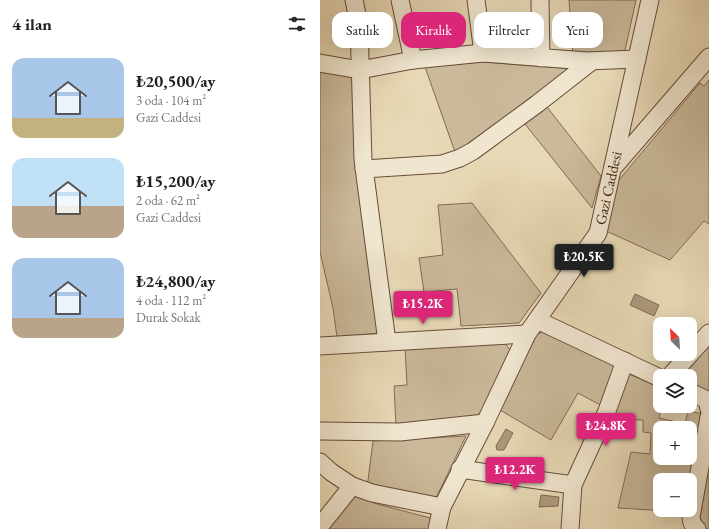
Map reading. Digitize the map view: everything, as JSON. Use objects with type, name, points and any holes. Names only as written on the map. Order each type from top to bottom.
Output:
[{"type":"street","points":[[354,0],[359,24],[364,169],[387,342]]},
{"type":"street","points":[[400,0],[413,60]]},
{"type":"street","points":[[476,0],[483,53]]},
{"type":"street","points":[[540,0],[541,58]]},
{"type":"street","name":"Gazi Caddesi","points":[[437,529],[442,507],[527,334],[598,233],[650,0]]},
{"type":"street","points":[[320,63],[360,70],[413,60],[483,53],[592,61],[637,59]]},
{"type":"street","points":[[612,170],[709,57]]},
{"type":"street","points":[[364,169],[442,164],[460,158],[473,151],[537,104],[592,61]]},
{"type":"street","points":[[537,320],[653,374]]},
{"type":"street","points":[[697,346],[709,333]]},
{"type":"street","points":[[320,346],[527,334]]},
{"type":"street","points":[[570,529],[573,485],[607,410],[626,361]]},
{"type":"street","points":[[676,369],[684,361]]},
{"type":"street","points":[[697,397],[708,406],[691,517],[691,522],[697,529]]},
{"type":"street","points":[[320,431],[400,432],[484,423]]},
{"type":"street","points":[[320,462],[352,486],[372,493],[442,507]]},
{"type":"street","points":[[460,469],[573,485]]},
{"type":"street","points":[[320,526],[352,486]]},
{"type":"shaded area","points":[[569,0],[636,0],[624,55],[573,56],[572,48],[603,48],[603,12],[570,12]]},
{"type":"shaded area","points":[[482,62],[575,69],[469,146],[455,152],[425,67]]},
{"type":"shaded area","points":[[320,72],[354,75],[379,333],[337,337],[333,308],[320,252]]},
{"type":"shaded area","points":[[709,80],[709,224],[704,221],[670,260],[606,231],[614,186],[700,83],[704,86]]},
{"type":"shaded area","points":[[547,107],[601,176],[592,208],[525,124]]},
{"type":"shaded area","points":[[472,203],[541,293],[519,323],[461,326],[457,289],[424,292],[419,258],[443,255],[438,205]]},
{"type":"shaded area","points":[[635,294],[659,305],[654,316],[630,305]]},
{"type":"shaded area","points":[[546,331],[619,368],[602,406],[578,393],[551,440],[500,410],[537,334]]},
{"type":"shaded area","points":[[502,339],[510,350],[482,411],[474,418],[396,426],[394,386],[407,385],[405,347]]},
{"type":"shaded area","points":[[709,340],[709,393],[697,390],[697,369],[683,369],[690,361],[697,361],[697,354]]},
{"type":"shaded area","points":[[629,374],[653,385],[653,413],[660,413],[659,418],[672,421],[653,421],[653,465],[693,465],[691,473],[653,473],[653,510],[618,508],[631,452],[650,454],[651,433],[643,432],[643,420],[608,419]]},
{"type":"shaded area","points":[[688,413],[704,414],[697,447],[697,421],[686,421]]},
{"type":"shaded area","points":[[506,429],[513,433],[504,450],[497,450],[496,446]]},
{"type":"shaded area","points":[[466,436],[435,500],[367,488],[373,441]]},
{"type":"shaded area","points":[[706,469],[709,471],[709,529],[702,529],[696,525]]},
{"type":"shaded area","points":[[351,494],[377,504],[434,519],[432,529],[323,529]]},
{"type":"shaded area","points":[[541,495],[559,497],[558,506],[539,507]]}]
